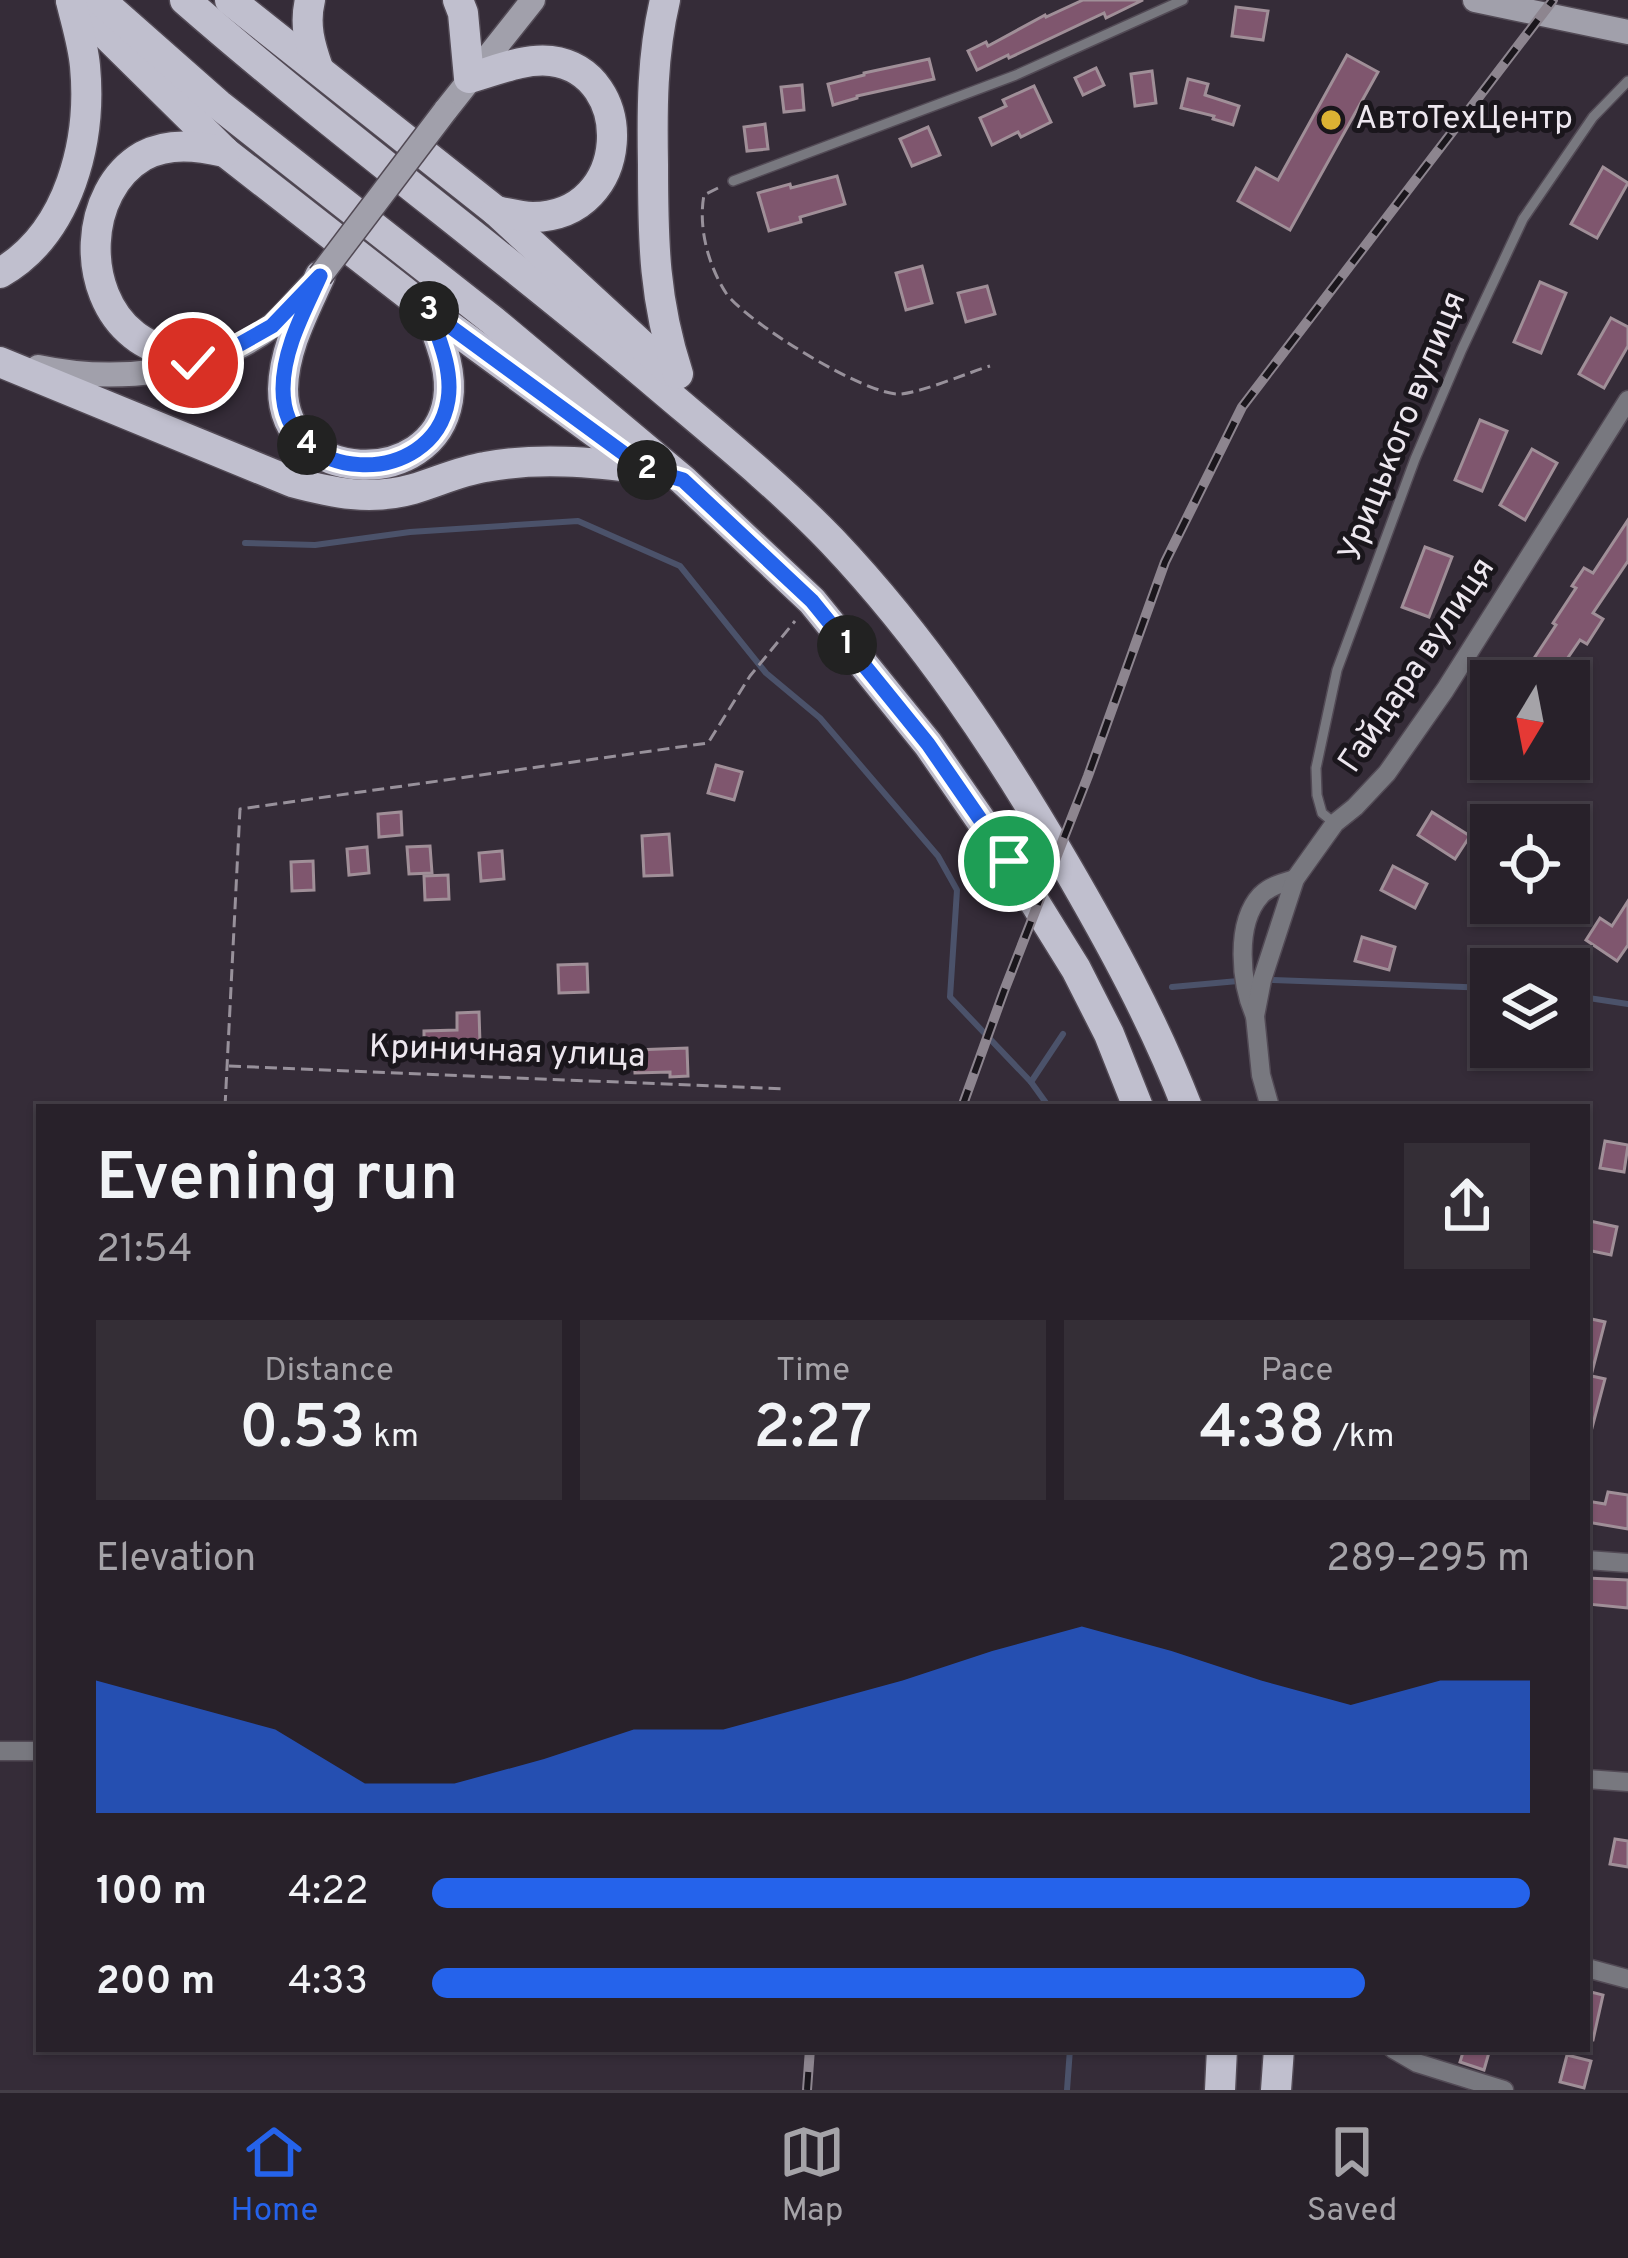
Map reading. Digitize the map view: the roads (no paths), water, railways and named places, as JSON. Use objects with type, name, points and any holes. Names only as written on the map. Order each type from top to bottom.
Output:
[{"type":"main road","points":[[71,0],[225,152],[429,311],[645,469]]},
{"type":"main road","points":[[0,273],[34,246],[52,222],[78,162],[85,127],[85,62],[71,0]]},
{"type":"main road","points":[[100,0],[219,105],[492,320],[683,480],[812,601],[928,744],[1009,861],[1076,969],[1137,1104]]},
{"type":"main road","points":[[184,0],[268,73],[548,292],[760,472],[832,541],[908,627],[1023,792],[1125,969],[1186,1104]]},
{"type":"main road","points":[[230,0],[496,211],[714,406],[760,472]]},
{"type":"main road","points":[[310,0],[308,37],[318,68]]},
{"type":"main road","points":[[458,0],[464,13],[469,78]]},
{"type":"main road","points":[[0,360],[66,373],[121,375],[193,363],[272,326],[320,276],[533,0]]},
{"type":"main road","points":[[665,0],[652,95],[653,215],[656,286],[664,332],[680,380]]},
{"type":"main road","points":[[1475,0],[1628,32]]},
{"type":"main road","points":[[469,78],[530,61],[555,61],[579,71],[594,86],[611,123],[613,144],[607,170],[596,190],[576,206],[533,217],[496,211]]},
{"type":"main road","points":[[193,363],[133,334],[115,313],[97,266],[97,226],[112,187],[146,154],[194,145],[225,152]]},
{"type":"main road","points":[[320,276],[286,358],[283,394],[292,424],[306,444],[328,459],[379,465],[406,456],[433,434],[448,399],[448,371],[429,311]]},
{"type":"main road","points":[[0,360],[292,482],[328,491],[382,496],[481,467],[520,462],[645,469],[683,480]]},
{"type":"main road","points":[[1220,2090],[1222,2052]]},
{"type":"main road","points":[[1276,2090],[1279,2052]]},
{"type":"street","name":"Гайдара вулиця","points":[[1269,1104],[1255,1016],[1295,878],[1335,823],[1387,773],[1445,690],[1628,400]]},
{"type":"street","points":[[1255,1016],[1245,994],[1247,923],[1264,892],[1295,878]]},
{"type":"street","points":[[1590,1560],[1628,1563]]},
{"type":"street","points":[[0,1750],[36,1750]]},
{"type":"street","points":[[1590,1779],[1628,1782]]},
{"type":"street","points":[[1590,1969],[1628,1979]]},
{"type":"street","points":[[1398,2052],[1417,2063],[1504,2090]]},
{"type":"lane","points":[[734,181],[1016,75],[1183,0]]},
{"type":"lane","name":"Урицького вулиця","points":[[1335,823],[1322,813],[1317,795],[1320,748],[1337,670],[1414,459],[1523,219],[1593,117],[1628,81]]},
{"type":"waterway","points":[[245,543],[315,545],[410,532],[578,521],[680,566],[766,673],[820,718],[938,856],[957,890],[950,997],[1047,1104]]},
{"type":"waterway","points":[[1273,980],[1470,987]]},
{"type":"waterway","points":[[1172,987],[1238,981]]},
{"type":"waterway","points":[[1590,998],[1628,1004]]},
{"type":"waterway","points":[[1031,1082],[1063,1034]]},
{"type":"waterway","points":[[1067,2090],[1070,2052]]},
{"type":"railway","points":[[963,1104],[1165,562],[1242,407],[1553,0]]},
{"type":"railway","points":[[807,2090],[810,2052]]},
{"type":"place","name":"АвтоТехЦентр","points":[[1331,120]]}]
